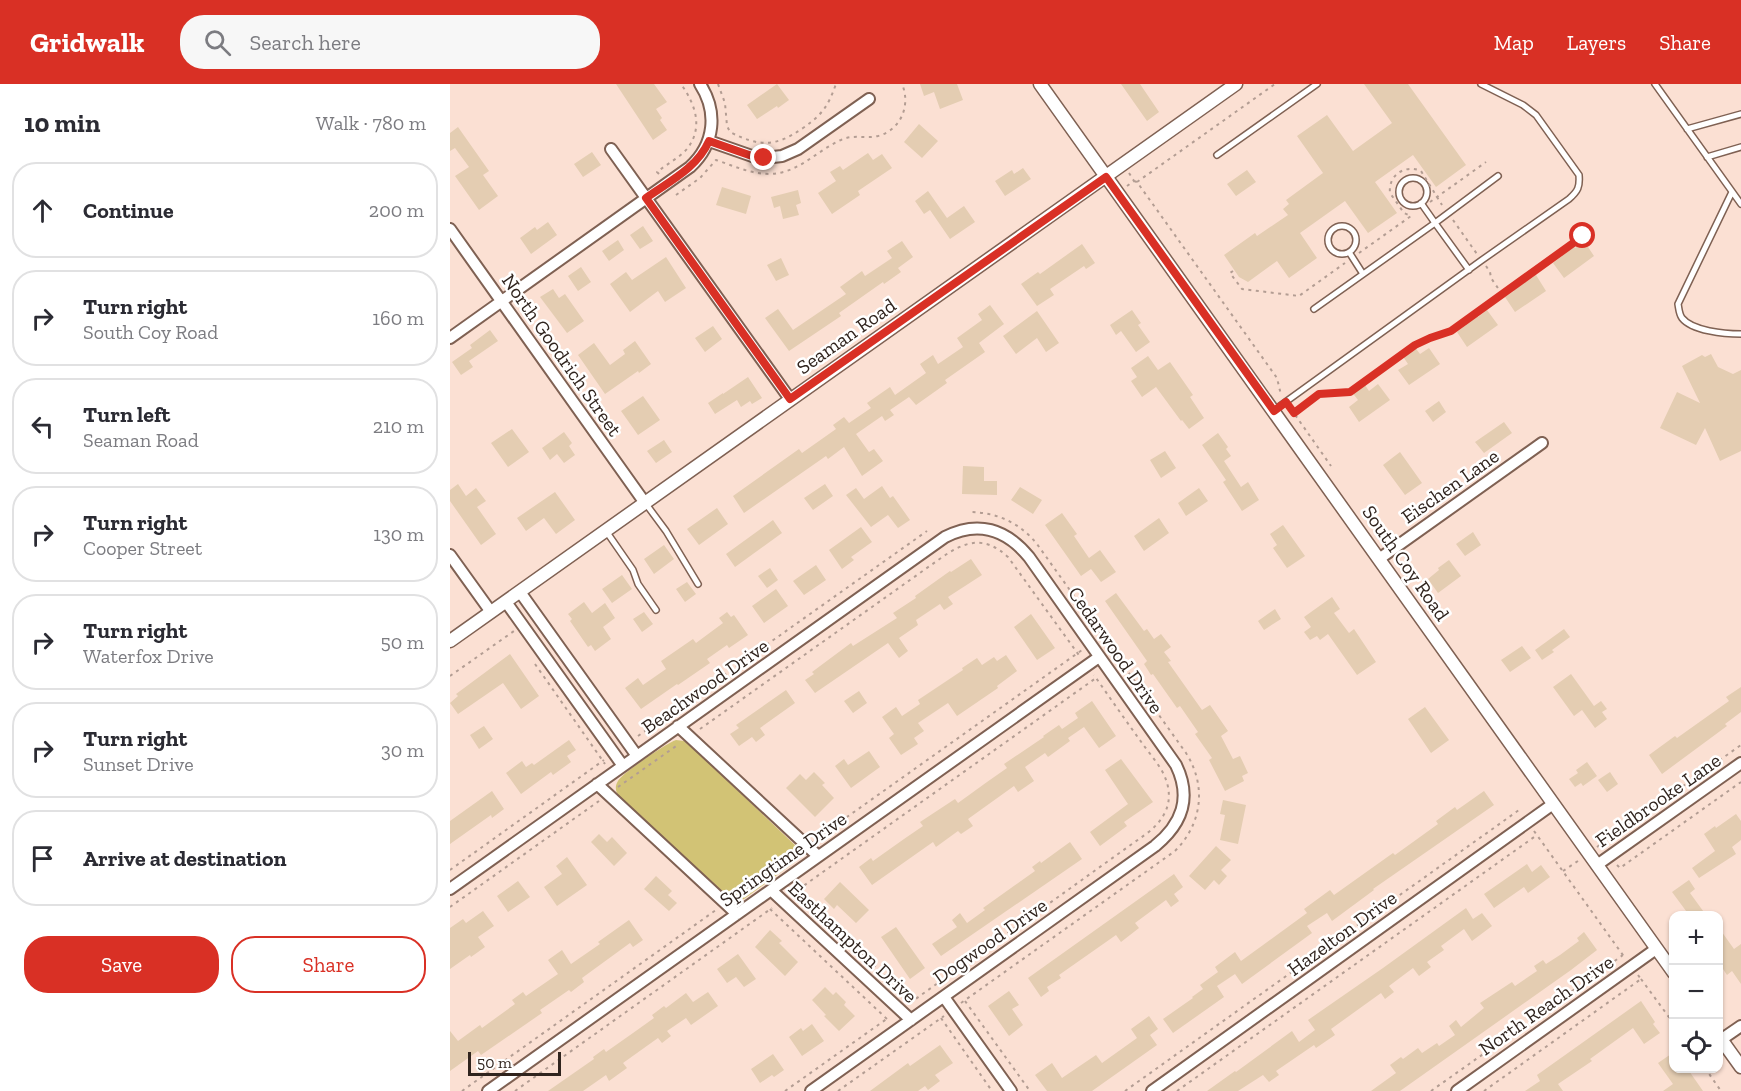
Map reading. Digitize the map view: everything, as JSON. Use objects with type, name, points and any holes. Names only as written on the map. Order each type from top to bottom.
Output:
[{"type":"street","points":[[450,338],[698,159],[712,132],[712,115],[708,98],[700,84]]},
{"type":"street","name":"South Coy Road","points":[[1040,84],[1669,966]]},
{"type":"street","name":"Seaman Road","points":[[450,641],[1236,84]]},
{"type":"street","points":[[709,141],[758,157],[782,156],[798,149],[869,99]]},
{"type":"street","points":[[611,149],[790,399]]},
{"type":"street","name":"North Goodrich Street","points":[[450,229],[645,503]]},
{"type":"street","name":"Eischen Lane","points":[[1379,559],[1542,443]]},
{"type":"street","name":"Beachwood Drive","points":[[450,889],[945,537],[964,529],[986,529]]},
{"type":"street","name":"Cedarwood Drive","points":[[986,529],[1003,534],[1023,550],[1176,765],[1184,793],[1182,813]]},
{"type":"street","points":[[450,555],[491,612]]},
{"type":"street","points":[[520,592],[637,756]]},
{"type":"street","points":[[506,602],[623,766]]},
{"type":"street","name":"Springtime Drive","points":[[488,1091],[1099,657]]},
{"type":"street","name":"Easthampton Drive","points":[[678,726],[818,856]]},
{"type":"street","name":"Fieldbrooke Lane","points":[[1597,866],[1741,763]]},
{"type":"street","points":[[597,784],[737,914]]},
{"type":"street","name":"Hazelton Drive","points":[[1152,1091],[1553,804]]},
{"type":"street","name":"Dogwood Drive","points":[[811,1091],[1155,846],[1170,833],[1182,813]]},
{"type":"street","name":"Easthampton Drive","points":[[771,890],[911,1020]]},
{"type":"street","name":"North Reach Drive","points":[[1457,1091],[1656,949]]},
{"type":"street","name":"Easthampton Drive","points":[[944,997],[1011,1091]]},
{"type":"street","points":[[1723,1035],[1741,1026]]},
{"type":"street","points":[[1723,1041],[1741,1067]]},
{"type":"lane","points":[[1217,155],[1317,84]]},
{"type":"lane","points":[[1274,411],[1569,199],[1578,190],[1579,175],[1536,115],[1523,105],[1481,84]]},
{"type":"lane","points":[[1655,84],[1741,204]]},
{"type":"lane","points":[[1687,129],[1741,114]]},
{"type":"lane","points":[[1707,157],[1741,147]]},
{"type":"lane","points":[[1314,309],[1498,176]]},
{"type":"lane","points":[[1409,178],[1418,179],[1425,185],[1426,193],[1421,203],[1410,206],[1402,201],[1400,187],[1409,178]]},
{"type":"lane","points":[[1732,192],[1678,304],[1684,320],[1715,333],[1741,334]]},
{"type":"lane","points":[[1421,203],[1469,270]]},
{"type":"lane","points":[[1348,227],[1354,233],[1356,242],[1351,255],[1339,254],[1331,249],[1329,235],[1335,228],[1348,227]]},
{"type":"lane","points":[[1351,255],[1364,274]]},
{"type":"lane","points":[[645,503],[666,531],[698,584]]},
{"type":"lane","points":[[606,531],[633,570],[638,584],[656,610]]},
{"type":"path","points":[[666,184],[657,172],[686,149],[696,129],[697,117],[694,104],[681,84]]},
{"type":"path","points":[[718,84],[725,103],[727,126],[730,132],[770,143],[788,138],[820,115],[829,104],[836,84]]},
{"type":"path","points":[[1118,193],[1275,84]]},
{"type":"path","points":[[1437,197],[1486,162]]},
{"type":"path","points":[[1123,165],[1277,378],[1280,393],[1331,466]]},
{"type":"path","points":[[1233,271],[1230,273],[1242,289],[1299,296],[1351,255],[1411,216],[1404,213],[1390,193],[1390,184],[1399,172],[1407,168],[1419,170],[1482,260],[1502,294]]},
{"type":"path","points":[[1294,413],[1319,394],[1350,392],[1415,345],[1451,331],[1583,236]]},
{"type":"path","points":[[959,1005],[1174,851],[1185,839],[1193,825],[1200,795],[1196,772],[1186,753],[1032,538],[1013,523],[999,516],[968,512]]},
{"type":"path","points":[[634,738],[927,531]]},
{"type":"path","points":[[695,733],[953,549],[967,543],[991,545],[1008,557],[1082,659]]},
{"type":"path","points":[[450,676],[512,632]]},
{"type":"path","points":[[811,842],[1082,650]]},
{"type":"path","points":[[450,870],[605,761],[532,660]]},
{"type":"path","points":[[907,1005],[1146,834],[1159,823],[1167,809],[1166,779],[1092,673]]},
{"type":"path","points":[[791,895],[1096,678]]},
{"type":"path","points":[[616,789],[683,741]]},
{"type":"path","points":[[1741,745],[1602,844],[1620,868],[1741,782]]},
{"type":"path","points":[[450,907],[603,798]]},
{"type":"path","points":[[1177,1091],[1537,835]]},
{"type":"path","points":[[730,900],[798,852]]},
{"type":"path","points":[[1563,871],[1670,1019]]},
{"type":"path","points":[[792,888],[913,1001]]},
{"type":"path","points":[[765,906],[889,1018],[786,1091]]},
{"type":"path","points":[[515,1091],[775,906]]},
{"type":"path","points":[[462,1091],[718,909]]},
{"type":"path","points":[[1431,1091],[1623,955]]},
{"type":"path","points":[[1484,1091],[1641,979]]},
{"type":"path","points":[[966,1000],[1030,1091]]},
{"type":"path","points":[[838,1091],[947,1014]]},
{"type":"path","points":[[941,1018],[992,1091]]},
{"type":"path","points":[[1708,1073],[1721,1091]]},
{"type":"shaded area","points":[[676,740],[684,741],[691,746],[798,848],[799,855],[795,862],[744,899],[734,900],[724,894],[617,794],[616,785],[621,777]]},
{"type":"building","points":[[616,84],[654,84],[667,102],[656,109],[667,130],[653,140]]},
{"type":"building","points":[[777,84],[789,100],[757,119],[747,105]]},
{"type":"building","points":[[920,84],[957,84],[963,100],[940,109],[934,92],[924,96]]},
{"type":"building","points":[[1121,84],[1140,84],[1159,112],[1147,121]]},
{"type":"building","points":[[1364,84],[1408,84],[1466,165],[1436,187],[1413,155],[1375,182],[1397,213],[1368,233],[1345,201],[1300,233],[1317,258],[1289,278],[1277,261],[1248,282],[1239,277],[1224,255],[1255,233],[1257,236],[1288,215],[1283,209],[1289,204],[1286,200],[1323,173],[1297,136],[1327,115],[1353,151],[1392,123]]},
{"type":"building","points":[[919,124],[938,141],[922,158],[904,142]]},
{"type":"building","points":[[458,127],[489,171],[483,175],[498,196],[479,210],[455,176],[469,167],[455,148],[450,151],[450,133]]},
{"type":"building","points":[[592,152],[601,165],[583,177],[574,164]]},
{"type":"building","points":[[868,153],[873,160],[882,154],[892,168],[858,191],[860,195],[832,214],[818,193],[836,181],[830,172],[840,166],[843,170]]},
{"type":"building","points":[[1023,168],[1031,179],[1005,196],[995,181],[1012,170],[1014,174]]},
{"type":"building","points":[[1247,170],[1256,182],[1236,196],[1227,184]]},
{"type":"building","points":[[722,187],[751,196],[746,214],[716,205]]},
{"type":"building","points":[[798,190],[801,203],[796,205],[799,215],[783,219],[780,206],[774,208],[771,197]]},
{"type":"building","points":[[928,191],[947,218],[964,206],[975,222],[950,239],[930,210],[924,214],[915,201]]},
{"type":"building","points":[[548,222],[557,235],[531,254],[520,238],[535,227],[537,230]]},
{"type":"building","points":[[643,226],[653,241],[640,249],[630,235]]},
{"type":"building","points":[[618,240],[624,250],[609,261],[602,251]]},
{"type":"building","points":[[902,241],[913,257],[898,268],[901,272],[839,313],[841,316],[789,351],[765,318],[778,309],[793,330],[846,294],[840,287],[862,271],[865,276],[892,258],[887,251]]},
{"type":"building","points":[[1584,241],[1594,256],[1564,278],[1553,263],[1562,256],[1560,253],[1573,245],[1575,248]]},
{"type":"building","points":[[1082,244],[1095,263],[1086,269],[1084,266],[1050,289],[1054,295],[1037,306],[1021,284],[1038,272],[1040,274]]},
{"type":"building","points":[[666,257],[686,288],[665,302],[658,291],[630,312],[610,284],[626,272],[632,280]]},
{"type":"building","points":[[781,258],[789,275],[776,281],[767,265]]},
{"type":"building","points":[[581,267],[591,282],[578,291],[568,276]]},
{"type":"building","points":[[1536,275],[1546,291],[1515,312],[1505,297],[1514,291],[1512,288],[1524,279],[1526,282]]},
{"type":"building","points":[[553,289],[559,298],[565,294],[584,321],[567,333],[540,297]]},
{"type":"building","points":[[990,305],[1004,324],[979,343],[985,352],[945,380],[947,383],[916,405],[909,397],[890,410],[894,415],[885,421],[882,416],[856,434],[869,452],[874,449],[883,461],[862,476],[844,447],[828,459],[826,456],[744,513],[733,496],[799,449],[802,453],[836,429],[833,425],[844,417],[849,423],[871,408],[867,403],[890,387],[895,395],[926,373],[920,364],[933,355],[938,364],[963,347],[957,338],[982,320],[978,314]]},
{"type":"building","points":[[1132,310],[1141,323],[1138,325],[1150,342],[1136,352],[1121,331],[1116,335],[1110,325]]},
{"type":"building","points":[[1487,310],[1498,325],[1467,347],[1457,332],[1466,325],[1464,322],[1476,314],[1478,317]]},
{"type":"building","points":[[1037,311],[1059,343],[1046,352],[1037,338],[1016,354],[1003,336]]},
{"type":"building","points":[[713,326],[722,339],[705,352],[695,338]]},
{"type":"building","points":[[490,330],[498,341],[469,361],[473,367],[461,375],[452,362],[472,348],[470,345]]},
{"type":"building","points":[[635,341],[651,364],[605,394],[578,355],[594,343],[610,365],[625,354],[623,350]]},
{"type":"building","points":[[1414,346],[1420,354],[1429,348],[1440,364],[1409,385],[1398,370],[1408,364],[1402,355]]},
{"type":"building","points":[[1711,354],[1718,367],[1733,374],[1741,370],[1741,451],[1720,461],[1705,428],[1696,445],[1660,428],[1677,392],[1700,403],[1682,366],[1702,355],[1705,357]]},
{"type":"building","points":[[1148,356],[1158,370],[1170,362],[1193,395],[1190,397],[1204,418],[1189,429],[1156,387],[1142,397],[1131,381],[1137,377],[1131,368]]},
{"type":"building","points":[[748,377],[762,398],[752,404],[750,401],[741,407],[737,400],[715,414],[708,403]]},
{"type":"building","points":[[1363,382],[1369,391],[1378,384],[1390,400],[1359,422],[1349,407],[1358,400],[1351,391]]},
{"type":"building","points":[[643,396],[660,420],[638,435],[621,411]]},
{"type":"building","points":[[1439,401],[1446,412],[1433,422],[1425,411]]},
{"type":"building","points":[[1504,422],[1512,433],[1484,453],[1475,442]]},
{"type":"building","points":[[512,429],[529,452],[508,467],[491,443]]},
{"type":"building","points":[[564,432],[572,443],[569,446],[575,455],[564,463],[557,454],[550,460],[542,448]]},
{"type":"building","points":[[1218,433],[1228,447],[1226,449],[1231,456],[1224,461],[1241,487],[1248,482],[1259,500],[1242,511],[1223,482],[1226,480],[1202,445]]},
{"type":"building","points":[[664,440],[672,452],[656,463],[647,451]]},
{"type":"building","points":[[1165,451],[1176,468],[1161,478],[1150,460]]},
{"type":"building","points":[[1400,452],[1422,483],[1405,495],[1383,465]]},
{"type":"building","points":[[963,466],[984,467],[984,481],[997,481],[997,495],[962,494]]},
{"type":"building","points":[[458,484],[466,496],[476,488],[486,501],[477,507],[496,534],[481,545],[450,501],[450,490]]},
{"type":"building","points":[[825,484],[833,496],[813,510],[804,498]]},
{"type":"building","points":[[882,486],[890,498],[893,496],[910,520],[898,528],[888,515],[871,527],[846,495],[856,488],[864,499]]},
{"type":"building","points":[[1020,487],[1042,500],[1033,514],[1011,500]]},
{"type":"building","points":[[1199,488],[1208,501],[1186,516],[1178,503]]},
{"type":"building","points":[[555,492],[575,520],[556,534],[544,518],[526,531],[517,518]]},
{"type":"building","points":[[717,508],[728,524],[699,545],[687,529]]},
{"type":"building","points":[[1062,513],[1077,534],[1074,536],[1089,558],[1100,550],[1116,572],[1101,582],[1091,569],[1081,576],[1045,525]]},
{"type":"building","points":[[1159,518],[1169,533],[1144,551],[1134,536]]},
{"type":"building","points":[[773,520],[782,533],[735,567],[726,554]]},
{"type":"building","points":[[1283,525],[1305,556],[1287,568],[1273,548],[1277,545],[1270,534]]},
{"type":"building","points":[[861,527],[872,542],[851,557],[854,560],[842,569],[829,550]]},
{"type":"building","points":[[1473,532],[1481,545],[1465,556],[1456,544]]},
{"type":"building","points":[[664,545],[674,559],[654,574],[644,559]]},
{"type":"building","points":[[971,559],[982,575],[948,597],[953,604],[944,610],[940,604],[916,620],[918,625],[899,638],[908,651],[899,658],[888,643],[815,693],[805,680],[814,674],[812,672],[851,643],[853,646],[897,618],[893,613],[950,571]]},
{"type":"building","points":[[1449,560],[1461,576],[1438,593],[1428,579]]},
{"type":"building","points":[[816,565],[826,580],[804,595],[793,581]]},
{"type":"building","points":[[770,568],[778,580],[767,588],[758,576]]},
{"type":"building","points":[[622,575],[632,589],[612,603],[602,589]]},
{"type":"building","points":[[687,582],[696,594],[685,602],[676,589]]},
{"type":"building","points":[[776,589],[788,606],[764,623],[752,606]]},
{"type":"building","points":[[1116,593],[1144,631],[1147,629],[1154,639],[1161,634],[1171,647],[1164,652],[1171,661],[1168,662],[1202,710],[1210,705],[1228,731],[1221,736],[1233,759],[1240,756],[1248,773],[1242,776],[1244,781],[1225,791],[1209,760],[1212,758],[1195,734],[1198,732],[1180,706],[1177,708],[1153,674],[1151,675],[1144,664],[1147,661],[1105,601]]},
{"type":"building","points":[[1332,597],[1340,609],[1334,613],[1349,633],[1354,629],[1376,662],[1357,675],[1328,634],[1320,640],[1317,636],[1310,640],[1304,632],[1311,627],[1304,617]]},
{"type":"building","points":[[584,602],[592,613],[605,603],[615,618],[603,627],[611,639],[595,651],[591,645],[588,647],[570,621],[572,619],[568,614]]},
{"type":"building","points":[[1275,609],[1281,619],[1264,630],[1258,621]]},
{"type":"building","points":[[644,612],[653,624],[642,632],[633,619]]},
{"type":"building","points":[[727,612],[731,617],[734,615],[748,635],[729,648],[727,645],[707,659],[710,663],[641,709],[625,688],[638,678],[643,685],[666,669],[661,661],[693,639],[696,643],[723,623],[719,618]]},
{"type":"building","points":[[1031,614],[1055,648],[1037,660],[1014,627]]},
{"type":"building","points":[[1564,629],[1570,637],[1542,660],[1535,650]]},
{"type":"building","points":[[1522,646],[1531,658],[1510,672],[1501,660]]},
{"type":"building","points":[[510,654],[539,696],[521,709],[503,683],[458,714],[450,703],[458,696],[456,694]]},
{"type":"building","points":[[1006,655],[1017,671],[997,686],[998,688],[957,716],[948,703],[918,723],[924,731],[914,738],[918,744],[901,755],[889,738],[894,734],[882,717],[896,707],[902,716],[920,704],[918,700],[977,658],[982,665],[994,657],[997,661]]},
{"type":"building","points":[[1571,674],[1594,706],[1601,701],[1607,709],[1602,712],[1607,719],[1595,728],[1582,710],[1574,716],[1553,687]]},
{"type":"building","points":[[1741,687],[1741,712],[1725,724],[1727,726],[1662,774],[1649,755],[1729,701],[1726,697]]},
{"type":"building","points":[[786,690],[795,703],[760,728],[765,735],[756,742],[752,737],[739,746],[730,734],[739,728],[736,725]]},
{"type":"building","points":[[859,691],[867,703],[853,713],[844,701]]},
{"type":"building","points":[[1092,701],[1116,736],[1099,748],[1084,727],[1048,757],[1045,753],[1025,767],[1034,781],[1018,792],[1014,786],[968,819],[973,826],[961,834],[958,831],[936,847],[933,842],[872,885],[859,867],[871,858],[873,861],[923,826],[920,822],[955,799],[958,803],[1007,768],[1004,764],[1059,725],[1062,729],[1078,718],[1075,713]]},
{"type":"building","points":[[1425,707],[1449,740],[1431,753],[1408,719]]},
{"type":"building","points":[[484,726],[493,739],[479,749],[470,735]]},
{"type":"building","points":[[569,740],[576,750],[567,756],[571,762],[553,775],[551,772],[521,794],[506,773],[522,761],[526,767],[532,763],[534,765]]},
{"type":"building","points":[[869,751],[880,767],[851,788],[835,766],[844,759],[848,765]]},
{"type":"building","points":[[1121,759],[1153,802],[1124,822],[1127,826],[1100,846],[1090,832],[1128,804],[1105,770]]},
{"type":"building","points":[[1587,762],[1597,776],[1583,786],[1581,783],[1575,787],[1569,779],[1578,773],[1576,770]]},
{"type":"building","points":[[814,772],[825,783],[822,785],[834,798],[815,817],[786,788],[800,774],[806,780]]},
{"type":"building","points":[[1610,772],[1618,784],[1607,792],[1598,780]]},
{"type":"building","points":[[492,791],[504,809],[492,818],[491,815],[450,844],[450,821]]},
{"type":"building","points":[[1484,791],[1494,805],[1373,889],[1332,921],[1327,913],[1307,926],[1312,933],[1242,984],[1235,974],[1217,986],[1224,997],[1173,1033],[1163,1019],[1203,989],[1200,985],[1218,972],[1215,967],[1235,952],[1241,961],[1307,913],[1304,909],[1330,890],[1334,895],[1438,824],[1436,821],[1455,807],[1457,810]]},
{"type":"building","points":[[1223,800],[1246,805],[1238,844],[1220,840],[1225,815],[1220,814]]},
{"type":"building","points":[[1736,814],[1741,821],[1741,840],[1732,847],[1736,854],[1699,878],[1692,868],[1715,851],[1704,834]]},
{"type":"building","points":[[599,834],[607,842],[612,837],[627,853],[614,866],[591,842]]},
{"type":"building","points":[[1070,842],[1082,859],[941,956],[932,944],[957,927],[952,920],[960,913],[967,923],[985,910],[983,908],[1035,871],[1032,867]]},
{"type":"building","points":[[1216,846],[1231,860],[1221,870],[1227,876],[1219,885],[1214,880],[1205,890],[1189,876]]},
{"type":"building","points":[[567,857],[587,885],[557,906],[544,887],[562,874],[556,866]]},
{"type":"building","points":[[1527,864],[1532,872],[1541,865],[1550,877],[1528,893],[1524,887],[1494,908],[1484,894]]},
{"type":"building","points":[[1174,874],[1183,887],[1174,894],[1179,901],[1171,907],[1166,900],[1135,923],[1139,928],[1121,942],[1116,935],[1059,975],[1061,978],[1047,987],[1049,991],[1041,997],[1028,978]]},
{"type":"building","points":[[656,876],[672,891],[668,895],[677,903],[669,911],[644,889]]},
{"type":"building","points":[[1689,880],[1695,889],[1690,893],[1703,911],[1686,911],[1672,892]]},
{"type":"building","points":[[518,881],[530,897],[508,912],[497,896]]},
{"type":"building","points":[[840,882],[869,910],[856,923],[837,905],[834,909],[824,899]]},
{"type":"building","points":[[1466,908],[1473,919],[1482,913],[1492,926],[1472,941],[1464,929],[1441,946],[1444,950],[1427,962],[1431,967],[1419,976],[1413,968],[1389,986],[1394,992],[1385,999],[1381,993],[1331,1029],[1335,1035],[1316,1048],[1314,1045],[1276,1071],[1279,1075],[1269,1082],[1263,1075],[1238,1091],[1207,1091],[1292,1031],[1299,1042],[1315,1030],[1308,1020]]},
{"type":"building","points":[[483,911],[494,926],[478,937],[485,947],[450,969],[450,928],[463,919],[466,923]]},
{"type":"building","points":[[629,920],[643,940],[633,947],[630,943],[582,978],[584,982],[571,992],[569,990],[540,1010],[542,1013],[481,1055],[478,1051],[450,1071],[450,1031],[458,1041],[480,1025],[482,1028],[515,1004],[512,1000],[523,992],[526,996],[558,974],[548,960],[562,950],[571,964]]},
{"type":"building","points":[[896,927],[925,968],[910,979],[881,937]]},
{"type":"building","points":[[770,930],[798,962],[785,976],[755,947]]},
{"type":"building","points":[[1584,932],[1597,950],[1571,970],[1400,1091],[1371,1091],[1396,1073],[1390,1065],[1418,1048],[1422,1053],[1437,1043],[1439,1046],[1455,1035],[1449,1026],[1456,1020],[1461,1027],[1484,1008],[1480,1003],[1512,982],[1515,986],[1537,971],[1534,966],[1543,960],[1546,964],[1560,955],[1579,941],[1577,938]]},
{"type":"building","points":[[1723,934],[1734,949],[1741,944],[1741,984],[1732,971],[1727,975],[1723,969]]},
{"type":"building","points":[[738,954],[756,979],[744,987],[736,977],[727,983],[717,969]]},
{"type":"building","points":[[825,987],[833,995],[836,992],[855,1016],[839,1031],[812,1000]]},
{"type":"building","points":[[1009,991],[1019,1005],[1012,1009],[1023,1025],[1009,1036],[988,1006]]},
{"type":"building","points":[[708,992],[718,1006],[691,1025],[686,1018],[667,1031],[671,1036],[662,1043],[658,1038],[623,1063],[627,1068],[609,1081],[606,1075],[583,1091],[548,1091],[594,1059],[593,1057],[604,1049],[606,1052],[654,1018],[652,1015],[664,1006],[666,1008],[686,993],[693,1002]]},
{"type":"building","points":[[1641,1001],[1660,1033],[1644,1044],[1633,1028],[1590,1059],[1592,1061],[1558,1084],[1563,1091],[1525,1091],[1540,1081],[1537,1075]]},
{"type":"building","points":[[1149,1016],[1158,1029],[1150,1035],[1157,1045],[1092,1091],[1047,1091],[1035,1075],[1052,1063],[1062,1078],[1096,1055],[1102,1063],[1137,1038],[1131,1029]]},
{"type":"building","points":[[812,1024],[824,1041],[802,1056],[789,1037],[801,1028],[803,1031]]},
{"type":"building","points":[[940,1045],[953,1063],[935,1075],[940,1081],[928,1090],[925,1086],[918,1091],[870,1091],[908,1063],[910,1066]]},
{"type":"building","points":[[773,1054],[784,1070],[760,1083],[751,1069]]},
{"type":"building","points":[[1669,1055],[1669,1073],[1690,1073],[1703,1091],[1663,1091],[1673,1084],[1658,1063]]},
{"type":"route","points":[[764,158],[709,141],[690,167],[646,198],[790,399],[1106,177],[1274,411],[1286,402],[1294,413],[1319,394],[1350,392],[1415,345],[1451,331],[1583,236]]}]
